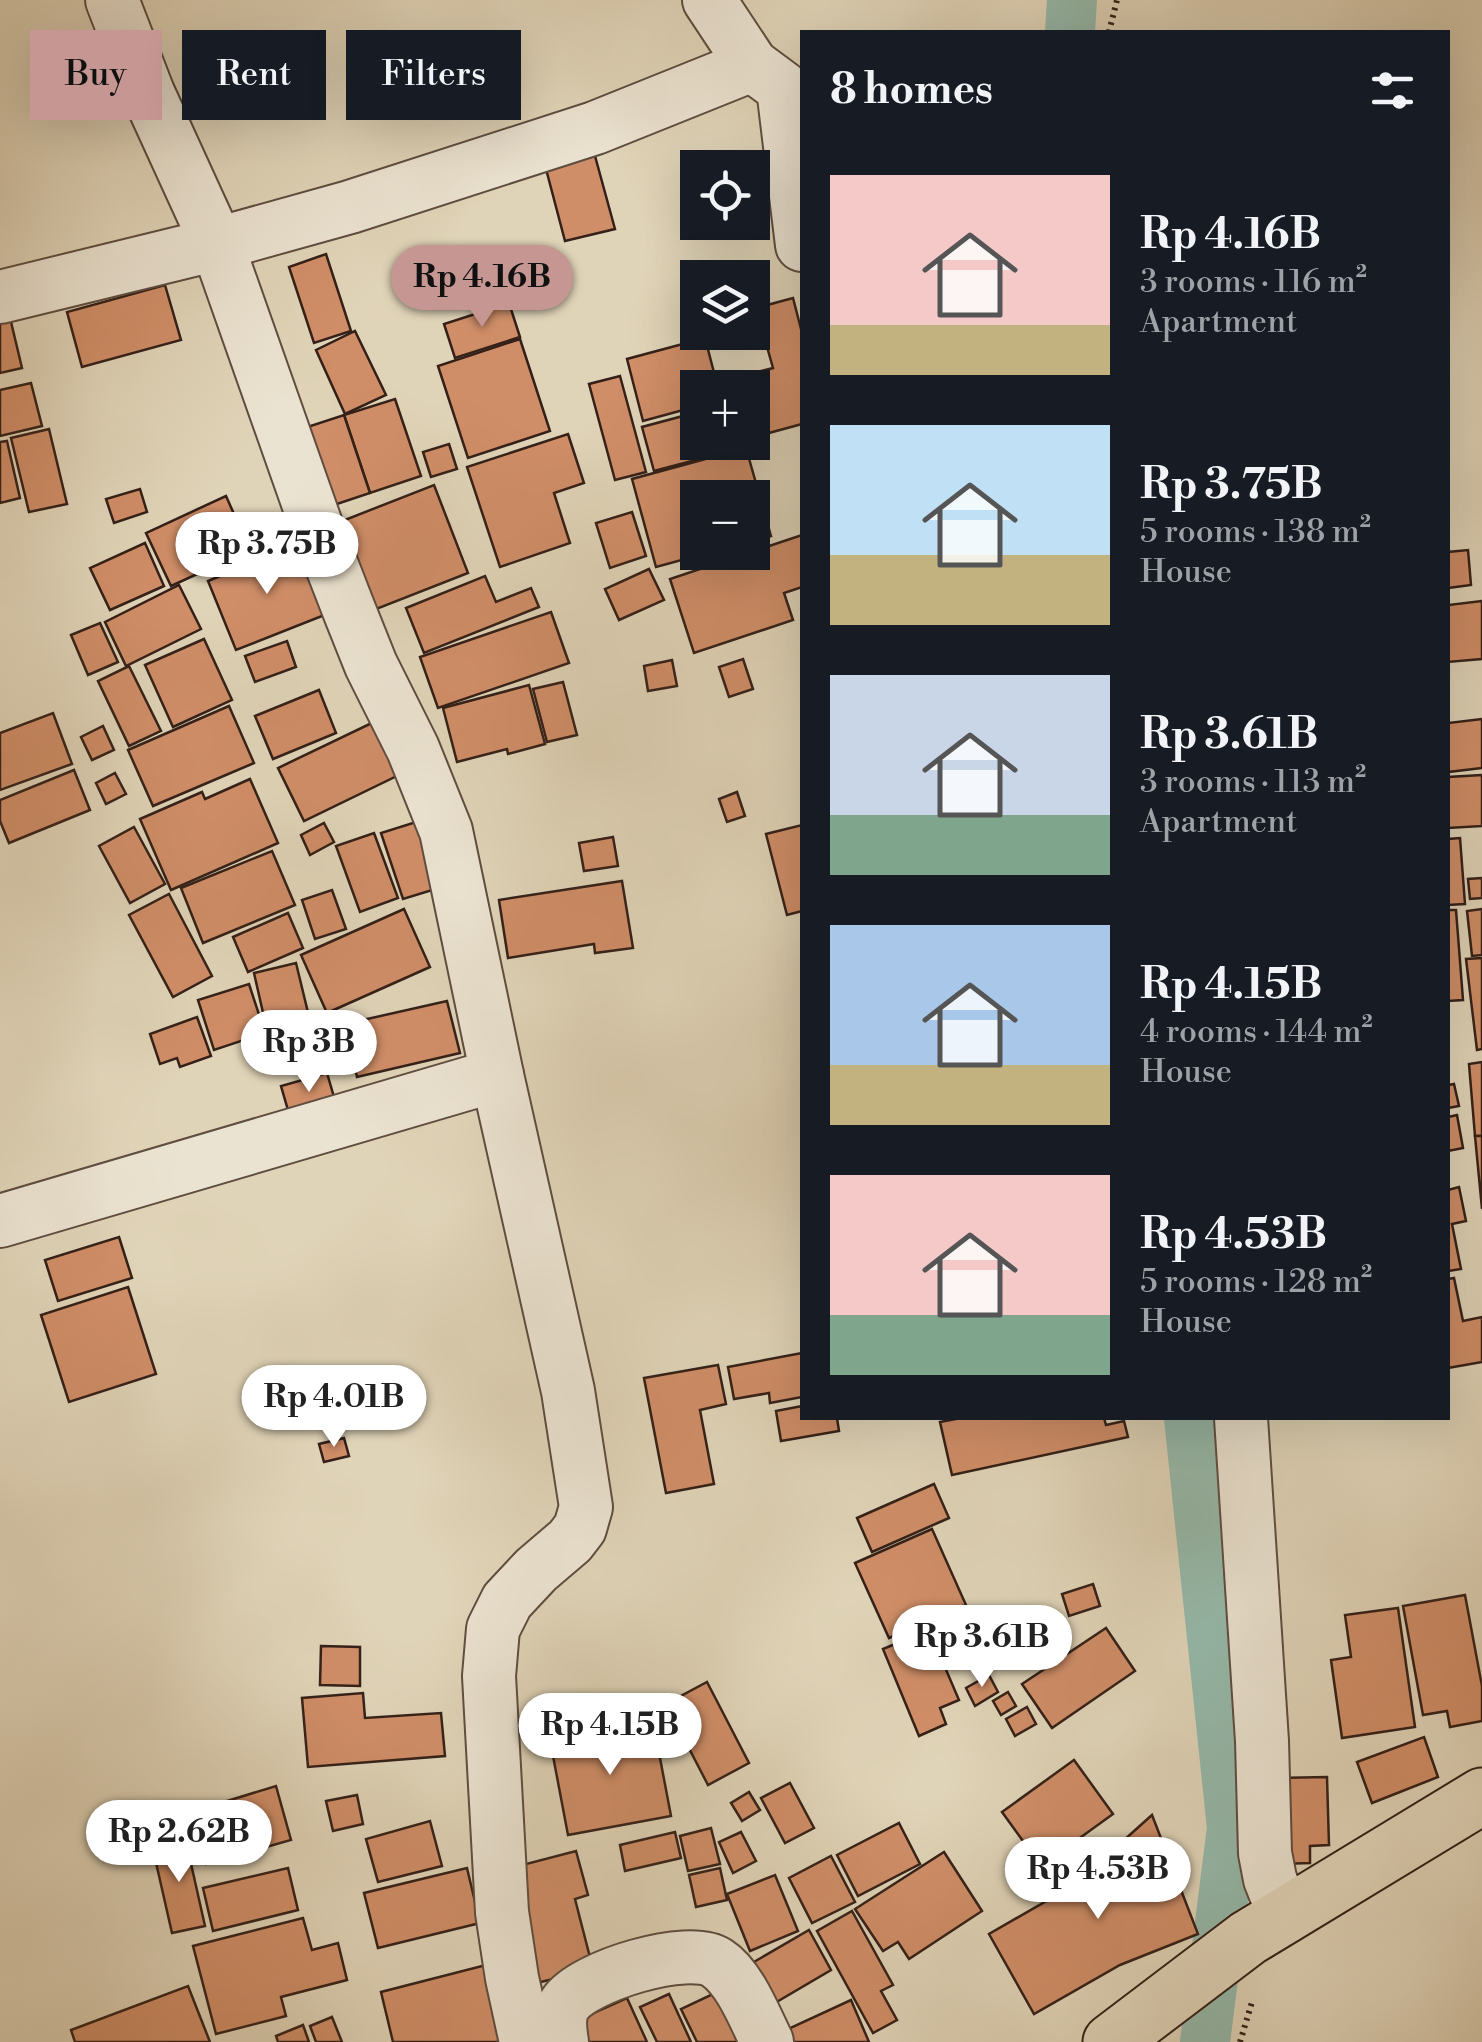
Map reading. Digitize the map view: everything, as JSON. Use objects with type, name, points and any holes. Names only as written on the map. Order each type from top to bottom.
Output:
[{"type":"main road","points":[[1111,2042],[1266,1927],[1482,1796]]},
{"type":"street","points":[[112,0],[148,94],[218,244],[309,507],[371,665],[413,749],[446,832],[568,1391],[586,1507],[580,1528],[570,1542],[507,1601],[493,1629],[488,1676],[502,1912],[526,2042]]},
{"type":"street","points":[[709,0],[779,78],[800,230]]},
{"type":"street","points":[[2,284],[218,244],[350,208],[595,128],[779,78]]},
{"type":"street","points":[[1,1217],[497,1075]]},
{"type":"street","points":[[1241,1420],[1262,1742],[1265,1852],[1270,1879],[1266,1927]]},
{"type":"street","points":[[562,2042],[564,2004],[586,1986],[642,1962],[698,1956],[717,1963],[738,1985],[767,2042]]},
{"type":"path","points":[[1109,30],[1116,0]]},
{"type":"building","points":[[595,156],[615,229],[565,241],[546,169]]},
{"type":"building","points":[[326,254],[351,331],[314,343],[289,267]]},
{"type":"building","points":[[165,285],[181,340],[82,367],[67,312]]},
{"type":"building","points":[[793,298],[800,325],[800,425],[770,433],[770,370],[765,370],[773,368],[768,350],[770,304]]},
{"type":"building","points":[[509,303],[520,337],[455,358],[444,324]]},
{"type":"building","points":[[7,305],[22,368],[0,373],[0,307]]},
{"type":"building","points":[[355,331],[386,395],[345,414],[316,350]]},
{"type":"building","points":[[520,339],[550,431],[468,458],[438,366]]},
{"type":"building","points":[[680,345],[680,350],[708,350],[713,370],[680,370],[680,411],[643,421],[627,359]]},
{"type":"building","points":[[620,376],[646,472],[615,480],[589,384]]},
{"type":"building","points":[[31,383],[42,426],[0,436],[0,390]]},
{"type":"building","points":[[395,399],[421,476],[370,493],[344,415]]},
{"type":"building","points":[[344,415],[370,493],[319,510],[292,432]]},
{"type":"building","points":[[680,417],[680,460],[696,460],[654,471],[642,427]]},
{"type":"building","points":[[49,429],[67,504],[29,512],[11,438]]},
{"type":"building","points":[[568,434],[584,483],[554,493],[570,543],[500,567],[467,467]]},
{"type":"building","points":[[7,441],[20,498],[0,503],[0,442]]},
{"type":"building","points":[[449,444],[457,469],[431,477],[423,452]]},
{"type":"building","points":[[702,460],[749,460],[755,480],[680,480],[680,560],[656,567],[632,479]]},
{"type":"building","points":[[434,485],[468,573],[356,617],[322,529]]},
{"type":"building","points":[[140,489],[147,512],[114,523],[106,499]]},
{"type":"building","points":[[226,496],[250,550],[171,586],[146,533]]},
{"type":"building","points":[[632,512],[646,556],[610,568],[596,523]]},
{"type":"building","points":[[800,536],[800,588],[784,593],[793,620],[694,653],[670,579],[697,570],[770,570],[770,546]]},
{"type":"building","points":[[145,543],[164,586],[110,610],[90,568]]},
{"type":"building","points":[[298,544],[327,614],[236,650],[208,581]]},
{"type":"building","points":[[1468,550],[1471,585],[1450,588],[1450,552]]},
{"type":"building","points":[[649,569],[664,600],[619,620],[605,589]]},
{"type":"building","points":[[485,576],[496,602],[531,588],[539,607],[424,653],[406,608]]},
{"type":"building","points":[[179,585],[201,629],[126,666],[105,622]]},
{"type":"building","points":[[1482,601],[1482,659],[1450,662],[1450,605]]},
{"type":"building","points":[[551,612],[569,663],[438,708],[420,657]]},
{"type":"building","points":[[100,623],[118,662],[88,675],[71,635]]},
{"type":"building","points":[[204,639],[232,700],[173,727],[145,665]]},
{"type":"building","points":[[287,641],[296,667],[255,682],[245,656]]},
{"type":"building","points":[[743,659],[753,689],[729,697],[719,667]]},
{"type":"building","points":[[672,660],[677,686],[648,691],[644,666]]},
{"type":"building","points":[[129,666],[161,731],[129,746],[98,681]]},
{"type":"building","points":[[563,682],[577,735],[547,742],[533,689]]},
{"type":"building","points":[[529,685],[545,744],[457,762],[443,708]]},
{"type":"building","points":[[319,690],[336,733],[273,759],[255,716]]},
{"type":"building","points":[[229,706],[254,763],[153,806],[128,750]]},
{"type":"building","points":[[53,713],[72,764],[0,790],[0,733]]},
{"type":"building","points":[[1482,719],[1482,768],[1450,772],[1450,723]]},
{"type":"building","points":[[378,720],[403,773],[304,821],[278,768]]},
{"type":"building","points":[[103,726],[114,750],[92,760],[81,737]]},
{"type":"building","points":[[74,770],[90,810],[9,843],[0,821],[0,800]]},
{"type":"building","points":[[115,773],[126,794],[106,804],[96,783]]},
{"type":"building","points":[[1482,775],[1482,826],[1450,828],[1450,777]]},
{"type":"building","points":[[250,779],[278,843],[171,890],[140,819],[202,792],[205,799]]},
{"type":"building","points":[[737,792],[745,816],[727,822],[719,799]]},
{"type":"building","points":[[416,822],[439,888],[403,899],[381,833]]},
{"type":"building","points":[[324,823],[334,842],[310,855],[301,835]]},
{"type":"building","points":[[800,826],[800,912],[787,915],[766,834]]},
{"type":"building","points":[[134,827],[165,884],[130,903],[99,846]]},
{"type":"building","points":[[374,833],[398,898],[360,912],[336,846]]},
{"type":"building","points":[[613,837],[618,866],[584,871],[579,843]]},
{"type":"building","points":[[1460,838],[1465,904],[1450,905],[1450,839]]},
{"type":"building","points":[[272,851],[295,905],[203,943],[181,888]]},
{"type":"building","points":[[1482,878],[1482,898],[1470,899],[1468,879]]},
{"type":"building","points":[[622,881],[633,948],[595,953],[594,944],[508,958],[499,900]]},
{"type":"building","points":[[332,890],[346,929],[315,939],[302,900]]},
{"type":"building","points":[[169,894],[212,976],[173,997],[129,915]]},
{"type":"building","points":[[404,909],[430,967],[327,1013],[301,955]]},
{"type":"building","points":[[1482,909],[1482,955],[1472,956],[1467,911]]},
{"type":"building","points":[[1450,910],[1456,910],[1463,1000],[1450,1001]]},
{"type":"building","points":[[288,913],[303,948],[248,972],[233,937]]},
{"type":"building","points":[[1482,958],[1482,1049],[1477,1050],[1466,959]]},
{"type":"building","points":[[296,963],[312,1029],[269,1039],[254,973]]},
{"type":"building","points":[[249,984],[265,1033],[214,1050],[198,1000]]},
{"type":"building","points":[[447,1001],[460,1053],[357,1077],[345,1024]]},
{"type":"building","points":[[197,1017],[211,1056],[180,1067],[177,1058],[160,1064],[150,1034]]},
{"type":"building","points":[[1482,1062],[1482,1136],[1475,1136],[1469,1064]]},
{"type":"building","points":[[327,1073],[336,1104],[290,1117],[281,1086]]},
{"type":"building","points":[[1454,1084],[1459,1106],[1450,1108],[1450,1085]]},
{"type":"building","points":[[1457,1115],[1463,1148],[1450,1151],[1450,1117]]},
{"type":"building","points":[[1475,1136],[1482,1136],[1482,1209]]},
{"type":"building","points":[[1459,1187],[1466,1221],[1452,1224],[1461,1269],[1450,1271],[1450,1189]]},
{"type":"building","points":[[119,1237],[132,1278],[58,1301],[45,1260]]},
{"type":"building","points":[[1454,1278],[1463,1321],[1482,1317],[1482,1362],[1450,1368],[1450,1279]]},
{"type":"building","points":[[128,1287],[156,1374],[69,1402],[41,1315]]},
{"type":"building","points":[[800,1353],[800,1397],[770,1403],[769,1393],[734,1399],[728,1367]]},
{"type":"building","points":[[718,1365],[726,1404],[700,1410],[714,1484],[666,1493],[644,1378]]},
{"type":"building","points":[[800,1406],[800,1420],[837,1420],[839,1431],[781,1441],[776,1411]]},
{"type":"building","points":[[1105,1420],[1106,1425],[1124,1421],[1128,1437],[952,1475],[940,1422]]},
{"type":"building","points":[[344,1438],[349,1456],[324,1462],[319,1444]]},
{"type":"building","points":[[934,1484],[949,1518],[872,1552],[857,1518]]},
{"type":"building","points":[[932,1529],[966,1605],[889,1638],[855,1563]]},
{"type":"building","points":[[1093,1584],[1100,1606],[1069,1616],[1062,1594]]},
{"type":"building","points":[[1465,1595],[1482,1686],[1482,1721],[1450,1727],[1447,1711],[1423,1715],[1403,1606]]},
{"type":"building","points":[[1398,1608],[1415,1727],[1342,1738],[1331,1660],[1351,1657],[1345,1615]]},
{"type":"building","points":[[1010,1621],[1025,1649],[988,1669],[973,1640]]},
{"type":"building","points":[[1106,1628],[1135,1671],[1052,1728],[1022,1684]]},
{"type":"building","points":[[929,1630],[959,1700],[940,1708],[946,1724],[919,1736],[883,1649]]},
{"type":"building","points":[[321,1646],[360,1647],[360,1686],[320,1685]]},
{"type":"building","points":[[989,1675],[998,1692],[975,1706],[966,1688]]},
{"type":"building","points":[[707,1682],[749,1763],[708,1785],[666,1704]]},
{"type":"building","points":[[1008,1692],[1016,1706],[1001,1715],[993,1701]]},
{"type":"building","points":[[363,1693],[365,1718],[441,1713],[445,1756],[308,1767],[302,1698]]},
{"type":"building","points":[[1027,1707],[1036,1724],[1015,1736],[1006,1719]]},
{"type":"building","points":[[653,1721],[671,1816],[568,1835],[550,1740]]},
{"type":"building","points":[[1424,1737],[1438,1777],[1372,1803],[1357,1762]]},
{"type":"building","points":[[1074,1760],[1113,1814],[1041,1866],[1002,1812]]},
{"type":"building","points":[[1327,1777],[1329,1845],[1310,1846],[1310,1863],[1279,1864],[1276,1778]]},
{"type":"building","points":[[790,1783],[814,1828],[785,1843],[761,1798]]},
{"type":"building","points":[[276,1786],[291,1840],[206,1864],[191,1812]]},
{"type":"building","points":[[749,1792],[760,1810],[742,1821],[731,1803]]},
{"type":"building","points":[[357,1795],[363,1824],[333,1831],[326,1801]]},
{"type":"building","points":[[1152,1815],[1198,1934],[1120,1965],[1034,2014],[989,1934],[1074,1885]]},
{"type":"building","points":[[430,1821],[442,1866],[378,1882],[366,1839]]},
{"type":"building","points":[[899,1823],[920,1864],[858,1896],[837,1855]]},
{"type":"building","points":[[711,1828],[720,1864],[688,1871],[680,1836]]},
{"type":"building","points":[[675,1832],[681,1858],[625,1871],[620,1845]]},
{"type":"building","points":[[741,1832],[756,1861],[733,1873],[719,1842]]},
{"type":"building","points":[[185,1837],[205,1926],[172,1933],[152,1845]]},
{"type":"building","points":[[576,1851],[588,1895],[575,1899],[593,1969],[537,1983],[507,1869]]},
{"type":"building","points":[[944,1852],[982,1911],[909,1959],[898,1942],[883,1951],[855,1909]]},
{"type":"building","points":[[831,1856],[855,1902],[812,1923],[789,1878]]},
{"type":"building","points":[[288,1868],[298,1910],[213,1931],[203,1888]]},
{"type":"building","points":[[467,1868],[480,1923],[378,1948],[364,1893]]},
{"type":"building","points":[[720,1868],[727,1900],[696,1907],[689,1875]]},
{"type":"building","points":[[775,1875],[798,1931],[750,1951],[727,1894]]},
{"type":"building","points":[[852,1911],[893,1985],[881,1991],[897,2020],[873,2033],[817,1931]]},
{"type":"building","points":[[303,1918],[312,1950],[338,1943],[347,1980],[281,1997],[286,2016],[216,2034],[193,1946]]},
{"type":"building","points":[[809,1930],[831,1970],[758,2013],[735,1973]]},
{"type":"building","points":[[486,1965],[507,2042],[393,2042],[381,1992]]},
{"type":"building","points":[[732,1985],[758,2042],[697,2042],[681,2009]]},
{"type":"building","points":[[188,1986],[210,2042],[75,2042],[71,2030]]},
{"type":"building","points":[[669,1994],[691,2042],[657,2042],[640,2007]]},
{"type":"building","points":[[627,1998],[647,2042],[569,2042],[562,2027]]},
{"type":"building","points":[[851,2000],[869,2042],[794,2042],[788,2029]]},
{"type":"building","points":[[332,2017],[342,2042],[316,2042],[310,2026]]},
{"type":"building","points":[[303,2025],[309,2042],[278,2042],[276,2036]]},
{"type":"waterway","points":[[1070,30],[1072,0]]},
{"type":"waterway","points":[[1189,1420],[1232,1828],[1205,2042]]}]
